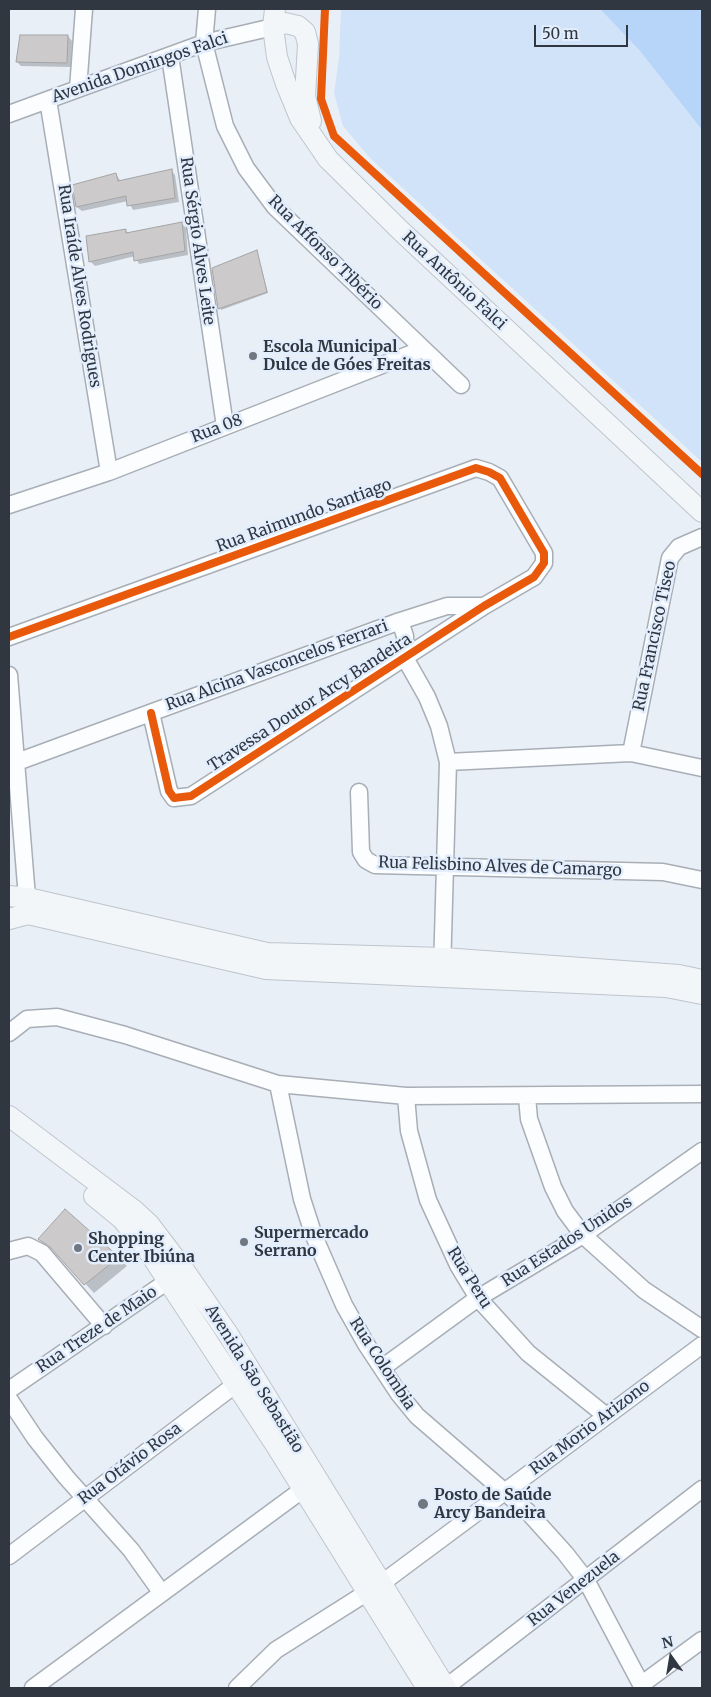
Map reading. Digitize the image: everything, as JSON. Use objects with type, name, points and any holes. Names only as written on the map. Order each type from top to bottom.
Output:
[{"type":"main road","points":[[274,18],[298,26],[305,32],[308,44],[305,96],[311,122],[328,159]]},
{"type":"main road","name":"Rua Antônio Falci","points":[[274,18],[277,57],[300,118],[328,159],[401,231],[702,512]]},
{"type":"main road","points":[[9,919],[22,903],[266,961],[679,975],[702,980]]},
{"type":"main road","points":[[442,968],[666,987],[702,994]]},
{"type":"main road","name":"Avenida São Sebastião","points":[[9,1116],[96,1180],[142,1230],[176,1276],[244,1378],[374,1587],[427,1688]]},
{"type":"main road","name":"Avenida São Sebastião","points":[[9,1132],[122,1219],[142,1230]]},
{"type":"main road","name":"Avenida São Sebastião","points":[[282,1439],[302,1490],[446,1688]]},
{"type":"street","points":[[78,89],[84,9]]},
{"type":"street","name":"Rua Affonso Tibério","points":[[207,9],[204,43],[225,126],[246,168],[275,207],[461,385]]},
{"type":"street","name":"Avenida Domingos Falci","points":[[9,114],[274,18]]},
{"type":"street","name":"Rua Sérgio Alves Leite","points":[[170,56],[224,426]]},
{"type":"street","name":"Rua Iraíde Alves Rodrigues","points":[[48,100],[109,472]]},
{"type":"street","name":"Rua 08","points":[[9,505],[109,472],[424,349]]},
{"type":"street","name":"Rua Raimundo Santiago","points":[[9,638],[476,468],[500,478],[540,544],[544,553],[544,563],[534,576]]},
{"type":"street","name":"Rua Francisco Tiseo","points":[[631,753],[670,558],[679,547],[702,537]]},
{"type":"street","name":"Travessa Doutor Arcy Bandeira","points":[[151,713],[169,791],[174,798],[180,799],[191,796],[484,606],[534,576]]},
{"type":"street","name":"Rua Alcina Vasconcelos Ferrari","points":[[18,762],[400,620],[447,606],[484,606]]},
{"type":"street","points":[[400,620],[405,636],[406,658],[427,697],[439,726],[448,762],[442,968]]},
{"type":"street","points":[[9,675],[18,762],[22,903]]},
{"type":"street","points":[[448,762],[631,753],[702,768]]},
{"type":"street","name":"Rua Felisbino Alves de Camargo","points":[[359,792],[361,852],[366,860],[375,865],[663,872],[702,880]]},
{"type":"street","points":[[9,1033],[28,1019],[57,1017],[125,1035],[278,1084],[406,1096],[702,1094]]},
{"type":"street","name":"Rua Colombia","points":[[278,1084],[302,1199],[314,1236],[344,1305],[382,1368],[399,1394],[417,1416],[505,1492],[545,1530],[586,1580],[643,1686]]},
{"type":"street","name":"Rua Peru","points":[[406,1096],[408,1131],[428,1200],[458,1265],[478,1298],[528,1353],[605,1416]]},
{"type":"street","points":[[527,1096],[529,1119],[553,1187],[565,1211],[583,1235],[644,1290],[702,1329]]},
{"type":"street","name":"Rua Estados Unidos","points":[[382,1368],[478,1298],[583,1235],[702,1151]]},
{"type":"street","points":[[9,1251],[28,1246],[42,1253],[104,1326]]},
{"type":"street","name":"Rua Treze de Maio","points":[[9,1390],[176,1276]]},
{"type":"street","name":"Rua Morio Arizono","points":[[241,1686],[276,1650],[374,1587],[702,1345]]},
{"type":"street","name":"Rua Otávio Rosa","points":[[9,1556],[244,1378]]},
{"type":"street","points":[[9,1399],[66,1477],[86,1497],[131,1550],[161,1592]]},
{"type":"street","name":"Rua Venezuela","points":[[446,1688],[702,1489]]},
{"type":"street","points":[[33,1688],[302,1490]]},
{"type":"street","points":[[643,1686],[702,1640]]},
{"type":"shaded area","points":[[341,9],[600,9],[640,51],[702,130],[702,462],[370,158],[343,126],[334,93],[339,58]]},
{"type":"shaded area","points":[[600,9],[702,9],[702,130],[640,51]]},
{"type":"building","points":[[20,35],[68,35],[67,63],[16,62]]},
{"type":"building","points":[[172,169],[175,198],[127,206],[126,196],[76,207],[72,185],[116,173],[118,181]]},
{"type":"building","points":[[182,222],[185,251],[134,261],[133,252],[89,262],[86,236],[126,229],[126,233]]},
{"type":"building","points":[[257,250],[267,292],[218,309],[212,268]]},
{"type":"building","name":"Shopping Center Ibiúna","points":[[65,1209],[119,1257],[84,1285],[50,1247],[38,1239]]},
{"type":"cycle path","points":[[325,9],[321,99],[334,136],[702,474]]},
{"type":"cycle path","points":[[9,637],[476,468],[500,478],[544,553],[544,563],[534,577],[484,606],[191,796],[174,798],[169,791],[151,713]]},
{"type":"place","name":"Escola Municipal Dulce de Góes Freitas","points":[[253,356]]},
{"type":"place","name":"Supermercado Serrano","points":[[244,1242]]},
{"type":"place","name":"Shopping Center Ibiúna","points":[[78,1248]]},
{"type":"place","name":"Posto de Saúde Arcy Bandeira","points":[[423,1504]]}]
